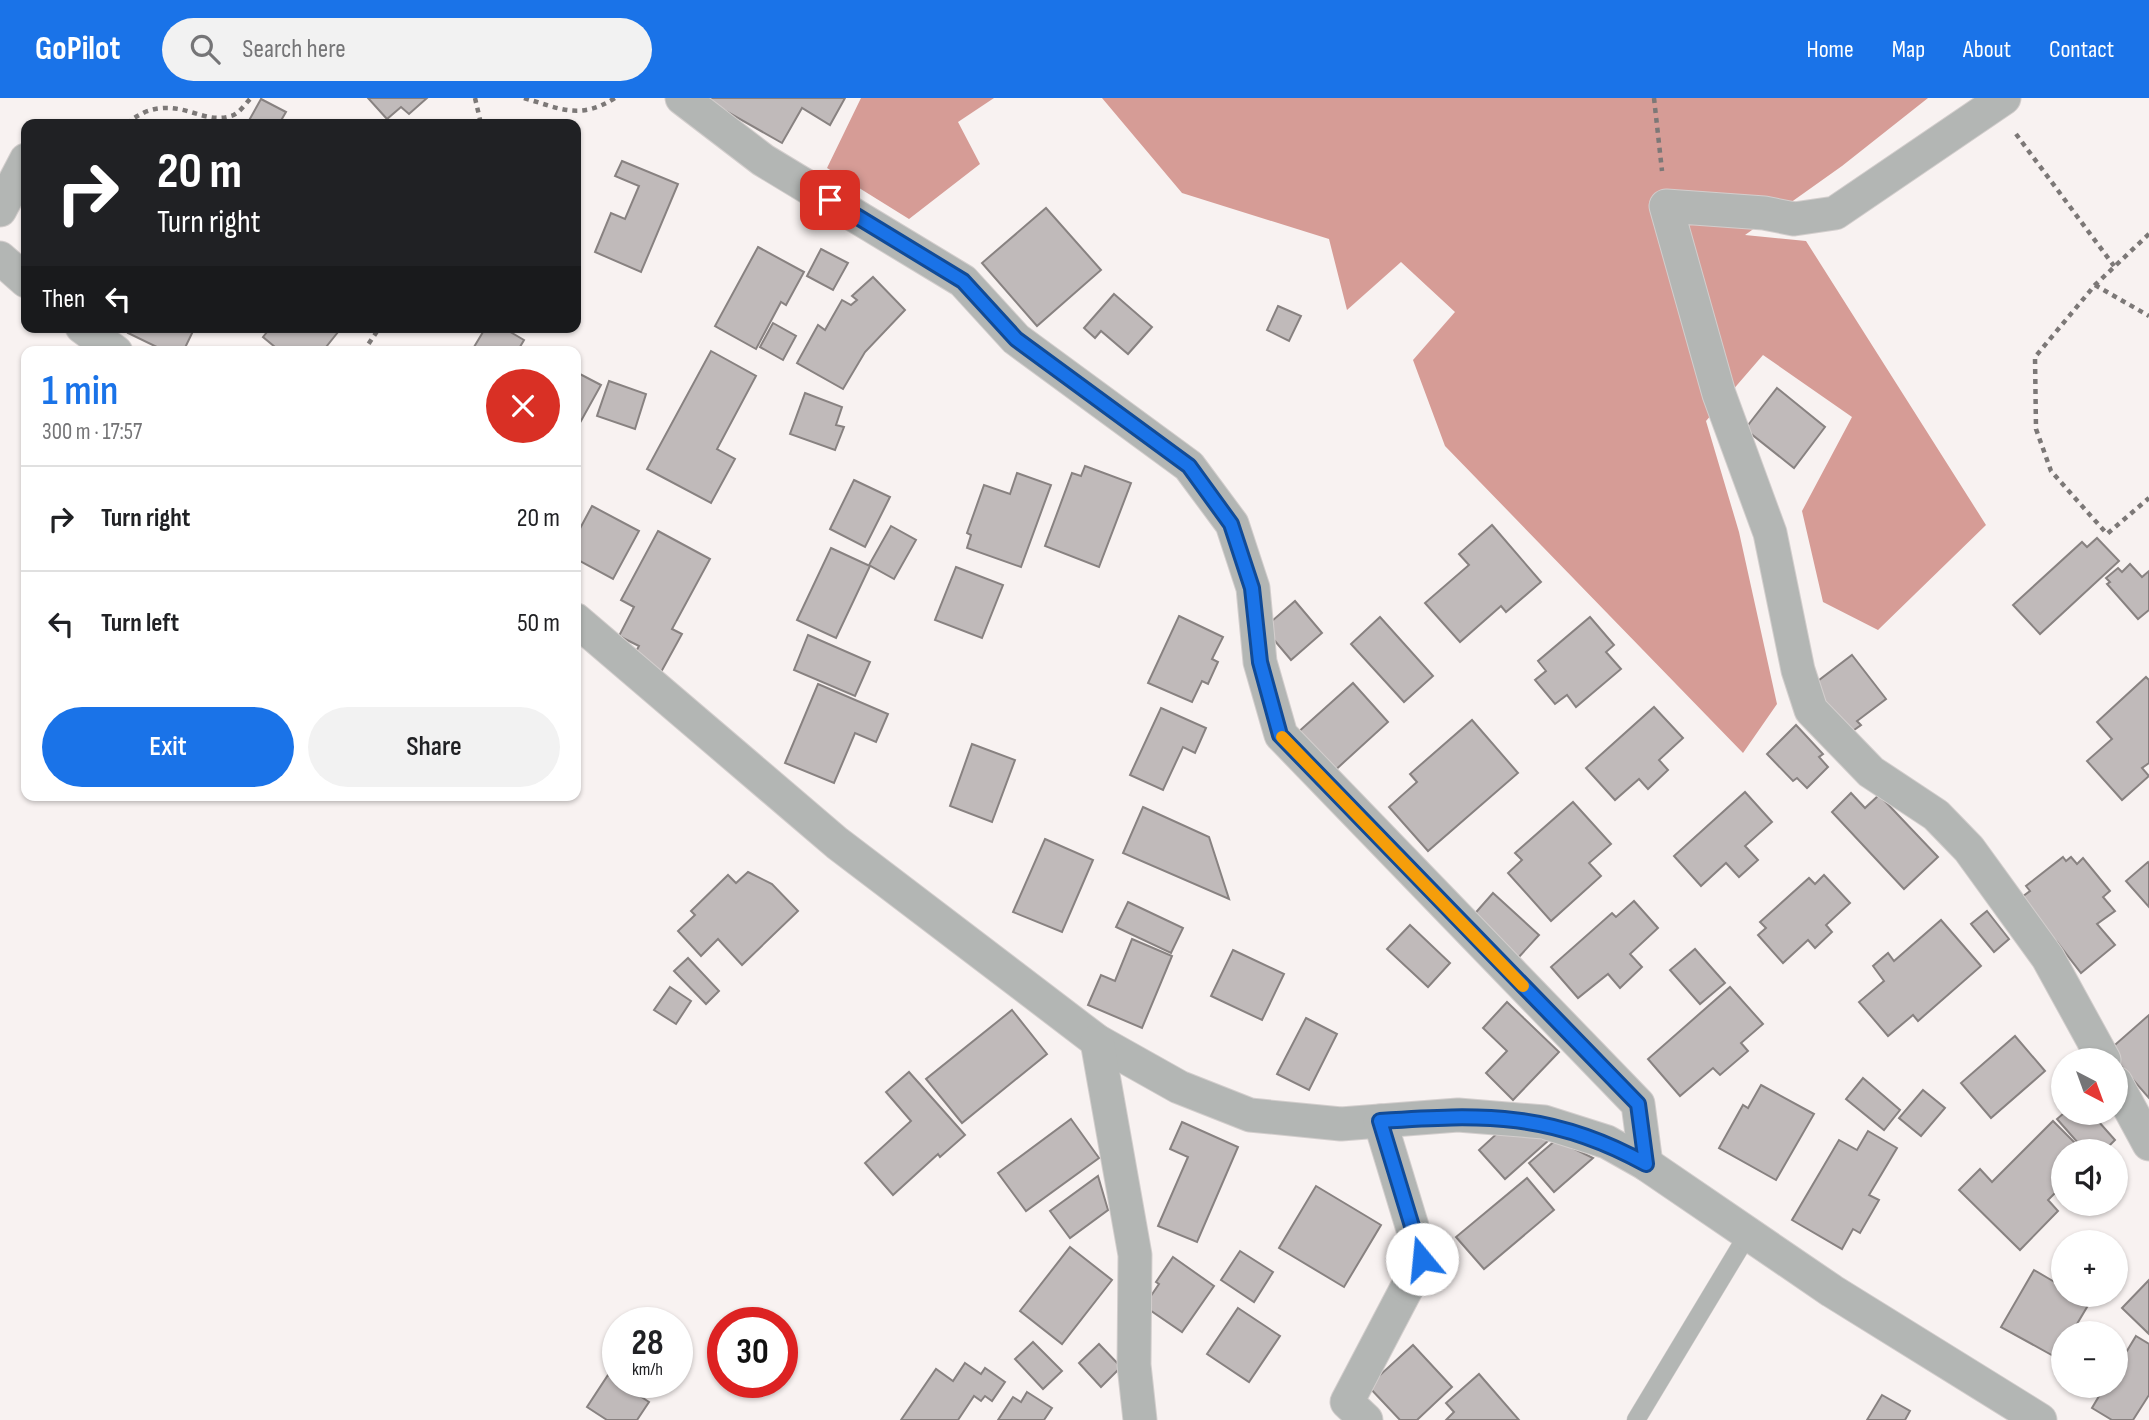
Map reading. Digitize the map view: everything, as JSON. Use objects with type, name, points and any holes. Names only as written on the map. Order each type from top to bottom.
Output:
[{"type":"street","points":[[682,98],[763,160],[963,281],[1016,339],[1189,466],[1231,524],[1252,588],[1260,662],[1280,735],[1638,1104],[1646,1164]]},
{"type":"street","points":[[1999,101],[1835,213],[1794,219],[1764,213],[1666,206],[1719,394],[1770,533],[1798,670],[1811,710],[1871,772],[1936,815],[1969,849],[2048,958],[2097,1048]]},
{"type":"street","points":[[0,210],[21,170]]},
{"type":"street","points":[[0,258],[21,277]]},
{"type":"street","points":[[90,333],[108,346]]},
{"type":"street","points":[[581,624],[837,843],[1097,1041],[1179,1087],[1250,1115],[1341,1124],[1458,1115],[1544,1122],[1607,1142],[1646,1164],[1832,1292],[2040,1420]]},
{"type":"street","points":[[1097,1041],[1135,1255],[1134,1365],[1140,1420]]},
{"type":"street","points":[[2128,1105],[2149,1144]]},
{"type":"street","points":[[1366,1420],[1347,1402],[1422,1259],[1380,1121]]},
{"type":"lane","points":[[1636,1420],[1748,1234]]},
{"type":"path","points":[[131,119],[153,109],[176,106],[218,119],[234,116],[251,98]]},
{"type":"path","points":[[475,98],[480,119]]},
{"type":"path","points":[[524,98],[570,112],[599,108],[615,98]]},
{"type":"path","points":[[1654,98],[1666,206]]},
{"type":"path","points":[[1999,101],[2113,266]]},
{"type":"path","points":[[2149,234],[2095,285],[2035,357],[2036,429],[2051,471],[2106,534],[2149,498]]},
{"type":"path","points":[[2095,285],[2149,316]]},
{"type":"shaded area","points":[[861,98],[994,98],[958,122],[980,164],[909,219],[827,168]]},
{"type":"shaded area","points":[[1102,98],[1928,98],[1842,166],[1745,235],[1806,241],[1986,525],[1878,630],[1823,602],[1802,511],[1852,417],[1763,355],[1706,421],[1739,532],[1777,704],[1743,753],[1445,446],[1413,360],[1455,312],[1401,262],[1347,310],[1329,239],[1182,193]]},
{"type":"building","points":[[368,98],[427,98],[409,114],[401,107],[387,119]]},
{"type":"building","points":[[703,98],[845,98],[830,125],[802,108],[782,143]]},
{"type":"building","points":[[261,99],[286,112],[282,119],[250,119]]},
{"type":"building","points":[[622,161],[678,184],[641,272],[595,252],[611,213],[625,219],[639,186],[615,176]]},
{"type":"building","points":[[1046,208],[1101,270],[1037,326],[982,263]]},
{"type":"building","points":[[758,247],[804,272],[786,305],[781,302],[756,349],[715,326]]},
{"type":"building","points":[[821,249],[848,263],[833,290],[807,276]]},
{"type":"building","points":[[873,277],[905,310],[865,352],[843,389],[797,363],[818,325],[825,330],[842,300],[851,305],[857,300],[852,296]]},
{"type":"building","points":[[1114,294],[1152,327],[1128,354],[1101,331],[1095,338],[1084,328]]},
{"type":"building","points":[[1278,306],[1301,316],[1289,341],[1267,330]]},
{"type":"building","points":[[773,323],[796,336],[783,360],[760,347]]},
{"type":"building","points":[[128,333],[192,333],[186,346],[155,346]]},
{"type":"building","points":[[266,333],[337,333],[327,346],[274,346],[263,337]]},
{"type":"building","points":[[482,333],[512,333],[524,340],[520,346],[475,346]]},
{"type":"building","points":[[711,351],[756,376],[717,449],[735,459],[711,503],[647,469]]},
{"type":"building","points":[[581,375],[601,385],[581,421]]},
{"type":"building","points":[[609,381],[646,394],[635,429],[597,416]]},
{"type":"building","points":[[1777,388],[1825,427],[1794,468],[1745,429]]},
{"type":"building","points":[[805,393],[842,407],[836,425],[844,427],[835,450],[790,434]]},
{"type":"building","points":[[1085,466],[1131,483],[1099,567],[1045,546],[1072,473],[1081,476]]},
{"type":"building","points":[[1017,473],[1051,485],[1021,567],[967,548],[971,535],[967,533],[984,485],[1010,494]]},
{"type":"building","points":[[854,480],[890,497],[865,547],[830,529]]},
{"type":"building","points":[[592,506],[639,531],[613,579],[581,562],[581,527]]},
{"type":"building","points":[[1492,525],[1541,582],[1506,612],[1501,606],[1460,642],[1425,603],[1469,565],[1459,554]]},
{"type":"building","points":[[891,526],[916,540],[894,579],[869,565]]},
{"type":"building","points":[[658,531],[710,559],[672,629],[682,634],[660,674],[632,659],[639,646],[619,636],[634,607],[621,600]]},
{"type":"building","points":[[2097,538],[2119,561],[2040,634],[2013,605],[2082,542],[2087,547]]},
{"type":"building","points":[[831,548],[870,566],[836,638],[797,620]]},
{"type":"building","points":[[2130,564],[2142,577],[2149,571],[2149,610],[2138,619],[2107,584],[2110,582],[2106,578],[2118,568],[2122,572]]},
{"type":"building","points":[[956,567],[1003,585],[982,638],[935,620]]},
{"type":"building","points":[[1295,601],[1322,633],[1291,660],[1264,628]]},
{"type":"building","points":[[1179,616],[1223,637],[1212,659],[1218,662],[1208,684],[1202,681],[1192,702],[1148,683]]},
{"type":"building","points":[[1380,617],[1433,676],[1404,702],[1351,644]]},
{"type":"building","points":[[1590,617],[1614,645],[1606,652],[1621,669],[1576,707],[1567,695],[1555,704],[1535,680],[1546,671],[1538,661]]},
{"type":"building","points":[[808,635],[870,662],[855,696],[794,670]]},
{"type":"building","points":[[1852,655],[1886,699],[1857,721],[1861,725],[1847,735],[1810,687]]},
{"type":"building","points":[[2146,677],[2149,680],[2149,763],[2142,768],[2149,776],[2122,800],[2087,761],[2112,739],[2097,722]]},
{"type":"building","points":[[1353,683],[1388,722],[1332,773],[1296,734]]},
{"type":"building","points":[[818,684],[888,714],[876,742],[855,733],[834,783],[785,763]]},
{"type":"building","points":[[1654,707],[1683,738],[1659,760],[1668,770],[1648,789],[1639,779],[1615,800],[1586,768]]},
{"type":"building","points":[[1161,708],[1206,728],[1195,753],[1183,747],[1163,790],[1130,775]]},
{"type":"building","points":[[1472,720],[1518,773],[1428,851],[1389,807],[1417,782],[1410,774]]},
{"type":"building","points":[[1796,725],[1823,754],[1819,757],[1828,767],[1807,788],[1797,778],[1793,781],[1767,754]]},
{"type":"building","points":[[972,744],[1015,760],[992,822],[950,806]]},
{"type":"building","points":[[1745,792],[1772,822],[1745,846],[1758,860],[1739,877],[1726,863],[1701,886],[1674,856]]},
{"type":"building","points":[[1851,793],[1865,808],[1879,795],[1938,857],[1904,889],[1832,812]]},
{"type":"building","points":[[1573,802],[1611,844],[1589,863],[1601,876],[1551,921],[1508,873],[1522,860],[1515,853]]},
{"type":"building","points":[[1143,807],[1209,837],[1229,899],[1123,853]]},
{"type":"building","points":[[1045,839],[1093,860],[1062,932],[1013,912]]},
{"type":"building","points":[[2063,857],[2066,861],[2071,857],[2077,864],[2083,858],[2110,891],[2103,897],[2115,911],[2097,924],[2115,945],[2081,973],[2057,942],[2015,902],[2030,891],[2026,886]]},
{"type":"building","points":[[2148,862],[2149,864],[2149,907],[2126,881]]},
{"type":"building","points":[[748,872],[772,884],[798,911],[742,965],[718,939],[701,956],[678,931],[695,915],[691,911],[728,875],[736,883]]},
{"type":"building","points":[[1824,875],[1850,903],[1826,925],[1832,932],[1815,948],[1808,940],[1783,963],[1758,935],[1766,928],[1760,922],[1809,878],[1815,884]]},
{"type":"building","points":[[1493,893],[1539,935],[1517,959],[1471,918]]},
{"type":"building","points":[[1634,901],[1658,928],[1630,954],[1642,967],[1620,988],[1608,974],[1578,998],[1551,967],[1612,913],[1616,917]]},
{"type":"building","points":[[1128,902],[1183,928],[1171,953],[1116,927]]},
{"type":"building","points":[[1987,911],[2009,939],[1994,952],[1971,924]]},
{"type":"building","points":[[1941,920],[1981,966],[1918,1021],[1913,1015],[1888,1036],[1859,1002],[1884,981],[1873,966],[1888,953],[1894,961]]},
{"type":"building","points":[[1410,925],[1450,963],[1428,987],[1387,949]]},
{"type":"building","points":[[1132,939],[1172,956],[1142,1028],[1088,1005],[1101,975],[1115,981]]},
{"type":"building","points":[[1695,949],[1725,983],[1700,1004],[1670,970]]},
{"type":"building","points":[[1233,950],[1284,974],[1262,1020],[1211,996]]},
{"type":"building","points":[[688,958],[719,991],[706,1004],[674,971]]},
{"type":"building","points":[[670,987],[691,1001],[676,1024],[654,1010]]},
{"type":"building","points":[[1730,987],[1763,1024],[1741,1043],[1748,1051],[1720,1075],[1713,1068],[1680,1096],[1648,1059]]},
{"type":"building","points":[[1507,1002],[1559,1052],[1513,1100],[1486,1073],[1507,1051],[1483,1028]]},
{"type":"building","points":[[1012,1010],[1047,1054],[962,1123],[926,1079]]},
{"type":"building","points":[[2149,1015],[2149,1098],[2128,1074],[2128,1048],[2111,1048]]},
{"type":"building","points":[[1306,1018],[1337,1034],[1309,1090],[1277,1074]]},
{"type":"building","points":[[2015,1036],[2045,1071],[1991,1118],[1961,1083]]},
{"type":"building","points":[[909,1072],[965,1135],[940,1157],[938,1154],[893,1195],[865,1163],[911,1121],[886,1092]]},
{"type":"building","points":[[1863,1078],[1900,1110],[1884,1130],[1846,1099]]},
{"type":"building","points":[[1761,1085],[1814,1114],[1776,1180],[1719,1148],[1743,1105],[1748,1108]]},
{"type":"building","points":[[1923,1090],[1945,1108],[1921,1136],[1899,1118]]},
{"type":"building","points":[[1071,1119],[1099,1158],[1026,1211],[998,1173]]},
{"type":"building","points":[[1182,1122],[1238,1147],[1197,1242],[1158,1226],[1188,1157],[1170,1149]]},
{"type":"building","points":[[2051,1123],[2057,1125],[2071,1139],[2051,1139],[2051,1197],[2048,1200],[2053,1216],[2020,1250],[1959,1190],[1980,1169],[1992,1182]]},
{"type":"building","points":[[2062,1125],[2102,1125],[2114,1139],[2075,1139]]},
{"type":"building","points":[[1503,1128],[1549,1140],[1505,1179],[1479,1150]]},
{"type":"building","points":[[1868,1131],[1897,1148],[1869,1195],[1879,1200],[1860,1233],[1853,1229],[1842,1249],[1792,1220],[1839,1140],[1857,1150]]},
{"type":"building","points":[[1556,1140],[1593,1158],[1554,1192],[1529,1163]]},
{"type":"building","points":[[1098,1176],[1108,1210],[1070,1238],[1050,1211]]},
{"type":"building","points":[[1527,1178],[1554,1210],[1484,1269],[1456,1237]]},
{"type":"building","points":[[1316,1186],[1381,1225],[1344,1287],[1279,1248]]},
{"type":"building","points":[[1070,1247],[1112,1280],[1062,1344],[1020,1311]]},
{"type":"building","points":[[1240,1251],[1273,1272],[1254,1302],[1221,1280]]},
{"type":"building","points":[[1173,1257],[1214,1286],[1182,1332],[1144,1306]]},
{"type":"building","points":[[2034,1270],[2051,1280],[2051,1307],[2087,1307],[2079,1321],[2051,1321],[2051,1355],[2001,1327]]},
{"type":"building","points":[[2149,1280],[2149,1334],[2122,1308],[2128,1307],[2128,1302]]},
{"type":"building","points":[[1238,1308],[1280,1336],[1249,1382],[1207,1354]]},
{"type":"building","points":[[2136,1336],[2149,1344],[2149,1395],[2133,1420],[2112,1420],[2092,1408],[2098,1398],[2128,1398],[2128,1349]]},
{"type":"building","points":[[1033,1342],[1062,1371],[1043,1389],[1015,1359]]},
{"type":"building","points":[[1099,1344],[1121,1367],[1101,1387],[1079,1363]]},
{"type":"building","points":[[1413,1345],[1452,1387],[1417,1420],[1400,1420],[1368,1386]]},
{"type":"building","points":[[965,1363],[981,1374],[985,1368],[1005,1382],[992,1401],[985,1396],[981,1401],[974,1396],[958,1420],[901,1420],[936,1369],[953,1381]]},
{"type":"building","points":[[1479,1374],[1519,1420],[1446,1420],[1454,1412],[1446,1403]]},
{"type":"building","points":[[602,1384],[602,1398],[643,1398],[649,1402],[637,1420],[607,1420],[587,1407]]},
{"type":"building","points":[[1027,1392],[1052,1408],[1044,1420],[998,1420],[1013,1397],[1021,1402]]},
{"type":"building","points":[[1882,1395],[1910,1411],[1905,1420],[1867,1420]]},
{"type":"slow traffic","points":[[1282,737],[1523,986]]},
{"type":"route","points":[[830,200],[963,281],[1016,339],[1189,466],[1231,524],[1252,588],[1260,662],[1280,735],[1638,1104],[1646,1164],[1607,1142],[1544,1122],[1458,1115],[1380,1121],[1422,1259]]}]
